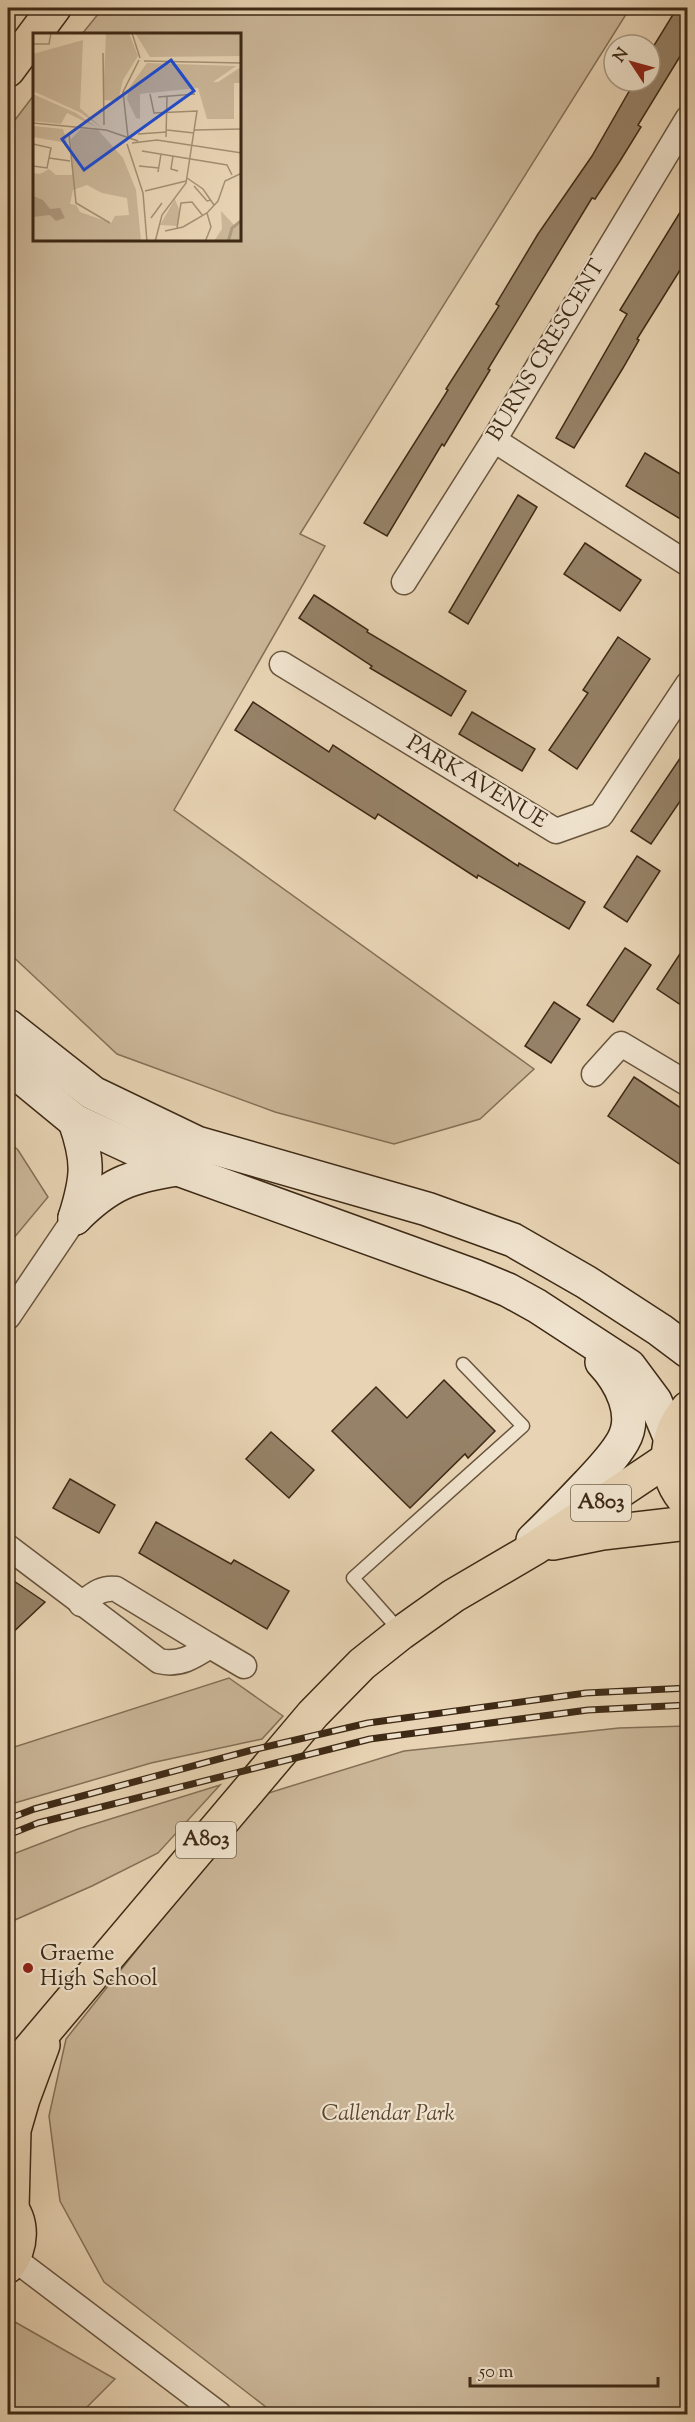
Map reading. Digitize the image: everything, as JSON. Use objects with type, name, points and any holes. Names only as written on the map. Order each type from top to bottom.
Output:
[{"type":"main road","points":[[35,33],[54,8]]},
{"type":"main road","points":[[8,70],[33,36]]},
{"type":"main road","points":[[8,1026],[93,1093],[197,1143],[427,1209],[513,1240],[586,1282],[660,1330],[687,1351]]},
{"type":"main road","points":[[8,1066],[75,1120],[178,1169],[474,1276],[508,1290],[537,1306],[618,1367],[655,1401],[669,1448],[670,1474],[679,1495],[687,1504]]},
{"type":"main road","points":[[75,1120],[85,1149],[87,1174],[75,1218]]},
{"type":"main road","points":[[75,1218],[95,1198],[116,1185],[141,1175],[178,1169]]},
{"type":"main road","points":[[500,1569],[580,1493],[624,1440],[628,1417],[618,1367]]},
{"type":"main road","name":"A803","points":[[8,2075],[313,1714],[362,1664],[453,1596],[535,1548],[669,1448],[680,1418],[687,1408]]},
{"type":"main road","name":"A803","points":[[535,1548],[602,1533],[687,1523]]},
{"type":"main road","name":"A803","points":[[10,2262],[18,2247],[20,2234],[18,2221],[10,2206],[14,2130],[22,2099],[53,2019]]},
{"type":"street","name":"BURNS CRESCENT","points":[[404,582],[494,440],[687,118]]},
{"type":"street","points":[[494,440],[687,564]]},
{"type":"street","name":"PARK AVENUE","points":[[282,664],[556,831],[602,815],[687,684]]},
{"type":"street","points":[[594,1074],[621,1044],[687,1084]]},
{"type":"street","points":[[8,1317],[75,1218]]},
{"type":"street","points":[[8,1547],[159,1661],[170,1664],[182,1662],[210,1646]]},
{"type":"street","points":[[81,1604],[97,1591],[107,1587],[116,1589],[243,1666]]},
{"type":"street","points":[[10,2262],[219,2415]]},
{"type":"lane","points":[[401,1633],[353,1578],[523,1426],[463,1364]]},
{"type":"green space","points":[[103,8],[630,8],[614,33],[602,33],[602,53],[300,534],[325,546],[174,810],[534,1069],[480,1119],[394,1144],[275,1112],[117,1054],[8,952],[8,129],[33,96],[33,242],[242,242],[242,33],[83,33]]},
{"type":"green space","points":[[8,1141],[18,1150],[48,1197],[8,1245]]},
{"type":"green space","points":[[229,1678],[283,1716],[262,1739],[151,1763],[8,1805],[8,1749]]},
{"type":"green space","name":"Callendar Park","points":[[687,1726],[687,2414],[275,2414],[104,2282],[60,2201],[49,2116],[66,2039],[259,1796],[404,1751],[619,1728]]},
{"type":"green space","points":[[220,1785],[158,1853],[92,1886],[8,1923],[8,1856],[78,1829]]},
{"type":"green space","points":[[8,2318],[115,2379],[80,2414],[8,2414]]},
{"type":"building","points":[[677,8],[687,8],[687,45],[662,86],[662,33]]},
{"type":"building","points":[[628,93],[658,93],[638,125],[641,127],[595,199],[592,198],[444,446],[442,444],[387,536],[364,523],[499,306],[496,304],[538,234],[592,156]]},
{"type":"building","points":[[687,201],[687,259],[637,339],[639,340],[623,368],[574,448],[556,438],[627,314],[620,310]]},
{"type":"building","points":[[645,453],[687,478],[687,523],[626,486]]},
{"type":"building","points":[[518,495],[537,507],[468,624],[449,612]]},
{"type":"building","points":[[585,543],[641,580],[620,611],[564,574]]},
{"type":"building","points":[[314,595],[368,630],[367,632],[466,691],[451,716],[370,668],[372,666],[299,618]]},
{"type":"building","points":[[618,637],[650,659],[577,769],[549,750],[588,693],[583,690]]},
{"type":"building","points":[[253,702],[329,752],[333,745],[518,866],[519,863],[585,902],[569,929],[478,875],[477,878],[378,814],[375,819],[235,730]]},
{"type":"building","points":[[472,712],[535,749],[522,771],[459,734]]},
{"type":"building","points":[[687,748],[687,791],[651,844],[631,831]]},
{"type":"building","points":[[637,856],[660,871],[627,922],[604,907]]},
{"type":"building","points":[[687,943],[687,1009],[657,989]]},
{"type":"building","points":[[625,948],[651,965],[613,1022],[587,1005]]},
{"type":"building","points":[[554,1002],[580,1019],[551,1063],[525,1046]]},
{"type":"building","points":[[634,1077],[687,1112],[687,1169],[608,1116]]},
{"type":"building","points":[[444,1380],[495,1431],[468,1458],[465,1454],[410,1508],[332,1431],[376,1387],[407,1418]]},
{"type":"building","points":[[271,1432],[314,1470],[289,1498],[246,1459]]},
{"type":"building","points":[[70,1479],[115,1505],[99,1533],[53,1508]]},
{"type":"building","points":[[156,1522],[231,1564],[234,1560],[289,1591],[267,1629],[139,1553]]},
{"type":"building","points":[[8,1577],[45,1602],[8,1637]]},
{"type":"railway","points":[[8,1819],[34,1809],[252,1750],[368,1723],[586,1693],[688,1688]]},
{"type":"railway","points":[[8,1835],[38,1823],[370,1739],[588,1710],[688,1705]]},
{"type":"place","name":"Graeme High School","points":[[28,1968]]}]
